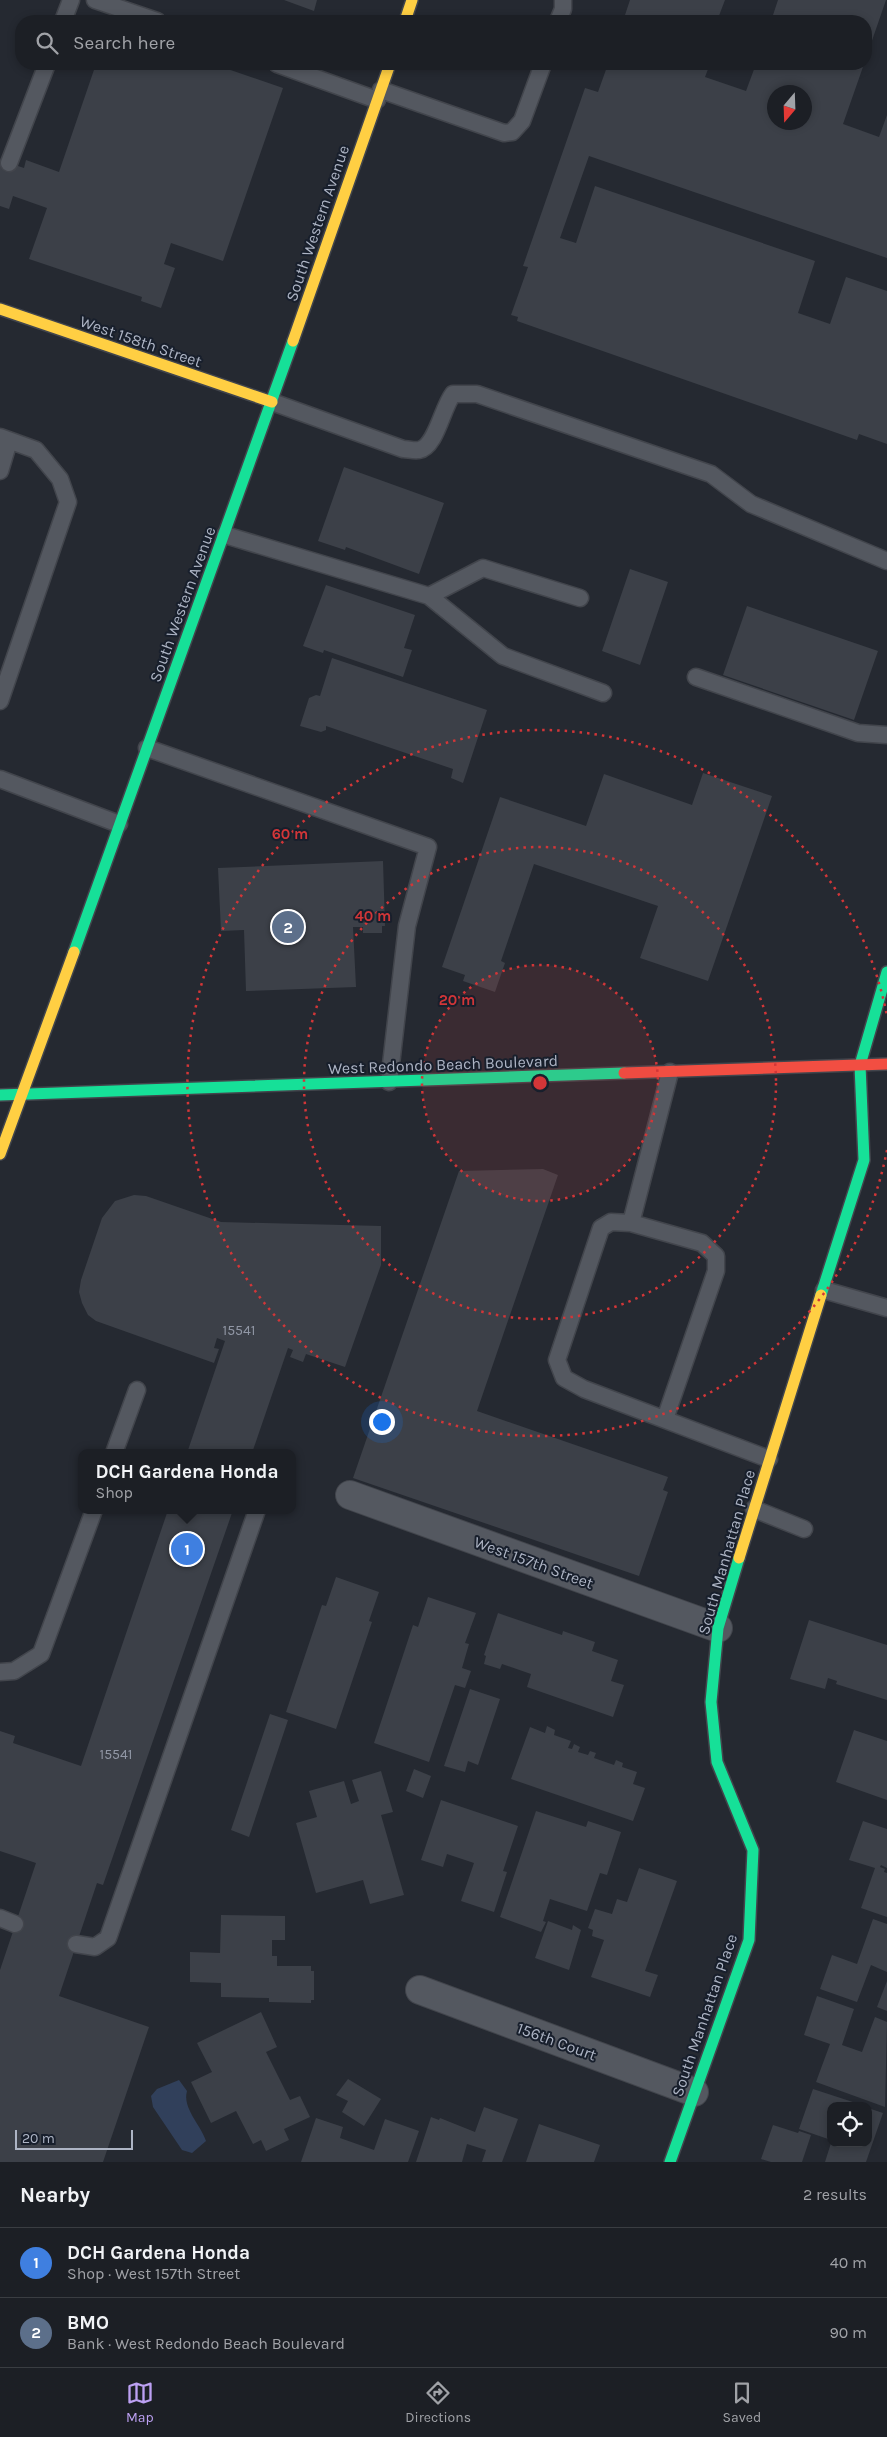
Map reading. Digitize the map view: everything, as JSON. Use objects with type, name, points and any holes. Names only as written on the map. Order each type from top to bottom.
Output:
[{"type":"main road","points":[[407,15],[412,0]]},
{"type":"main road","name":"South Western Avenue","points":[[0,1154],[225,535],[388,70]]},
{"type":"main road","name":"West 158th Street","points":[[0,310],[272,402]]},
{"type":"main road","name":"South Manhattan Place","points":[[670,2162],[749,1940],[753,1850],[717,1762],[711,1702],[718,1628],[769,1459],[864,1160],[860,1065],[887,972]]},
{"type":"main road","name":"West Redondo Beach Boulevard","points":[[0,1095],[887,1064]]},
{"type":"street","name":"West 157th Street","points":[[350,1495],[718,1628]]},
{"type":"street","name":"156th Court","points":[[420,1990],[694,2092]]},
{"type":"lane","points":[[65,15],[71,0]]},
{"type":"lane","points":[[95,0],[141,15]]},
{"type":"lane","points":[[560,15],[563,0]]},
{"type":"lane","points":[[9,163],[44,70]]},
{"type":"lane","points":[[297,70],[504,133],[512,132],[522,121],[541,70]]},
{"type":"lane","points":[[272,402],[403,449],[418,450],[432,441],[446,403],[453,394],[477,394],[711,474],[751,504],[887,561]]},
{"type":"lane","points":[[0,471],[5,439],[36,450],[60,479],[68,502],[0,701]]},
{"type":"lane","points":[[225,535],[429,596],[503,656],[603,693]]},
{"type":"lane","points":[[429,596],[483,568],[580,598]]},
{"type":"lane","points":[[696,677],[858,733],[887,735]]},
{"type":"lane","points":[[147,748],[428,846],[407,926],[389,1082]]},
{"type":"lane","points":[[0,779],[119,824]]},
{"type":"lane","points":[[631,1223],[670,1072]]},
{"type":"lane","points":[[664,1419],[716,1271],[716,1256],[702,1244],[631,1223],[611,1222],[601,1228],[558,1360],[564,1378],[584,1389],[769,1459]]},
{"type":"lane","points":[[824,1290],[887,1308]]},
{"type":"lane","points":[[115,1449],[137,1390]]},
{"type":"lane","points":[[754,1509],[804,1529]]},
{"type":"lane","points":[[0,1672],[14,1671],[41,1654],[93,1514]]},
{"type":"lane","points":[[76,1944],[96,1947],[108,1938],[256,1514]]},
{"type":"water","points":[[179,2080],[187,2091],[186,2097],[189,2110],[206,2141],[192,2153],[182,2150],[153,2107],[151,2096],[157,2089]]},
{"type":"building","points":[[284,0],[317,0],[314,11]]},
{"type":"building","points":[[630,0],[725,0],[719,15],[625,15]]},
{"type":"building","points":[[778,0],[886,0],[872,41],[872,15],[773,15]]},
{"type":"building","points":[[94,70],[230,70],[283,88],[223,261],[171,243],[164,264],[175,268],[161,308],[141,301],[142,297],[29,259],[47,208],[13,196],[9,209],[0,206],[0,160],[24,168],[26,160],[59,172]]},
{"type":"building","points":[[606,70],[708,70],[705,77],[746,91],[754,70],[862,70],[843,124],[879,137],[887,115],[887,258],[589,156],[560,238],[576,243],[595,186],[815,261],[798,313],[830,324],[846,277],[887,291],[887,444],[859,434],[857,440],[517,321],[518,317],[511,315],[528,267],[523,266],[585,88],[598,92]]},
{"type":"building","points":[[344,467],[444,503],[419,574],[346,547],[345,550],[318,541]]},
{"type":"building","points":[[630,569],[668,582],[640,665],[602,651]]},
{"type":"building","points":[[326,585],[415,615],[404,648],[412,650],[403,677],[324,650],[323,653],[303,646]]},
{"type":"building","points":[[747,606],[878,651],[854,720],[723,675]]},
{"type":"building","points":[[332,658],[487,710],[463,783],[451,778],[453,769],[326,726],[326,730],[321,732],[300,726],[309,698],[316,695],[320,696]]},
{"type":"building","points":[[703,773],[772,796],[708,981],[640,958],[658,906],[534,864],[501,961],[505,963],[495,992],[463,981],[465,975],[442,967],[500,797],[586,826],[604,774],[692,805]]},
{"type":"building","points":[[383,861],[385,926],[382,926],[382,933],[363,933],[363,927],[353,927],[356,987],[246,991],[244,930],[221,931],[218,868]]},
{"type":"building","points":[[543,1169],[558,1175],[477,1411],[668,1477],[663,1490],[668,1492],[639,1576],[353,1478],[459,1171]]},
{"type":"building","points":[[134,1195],[146,1196],[221,1222],[381,1226],[381,1265],[345,1367],[306,1354],[303,1362],[290,1357],[293,1350],[288,1348],[253,1449],[188,1449],[225,1341],[217,1338],[214,1348],[219,1349],[214,1363],[96,1321],[88,1315],[79,1292],[81,1280],[102,1218],[115,1201]]},
{"type":"building","points":[[167,1514],[232,1514],[103,1885],[97,1883],[59,1996],[149,2027],[103,2162],[0,2162],[0,1970],[36,1863],[0,1851],[0,1731],[15,1736],[13,1743],[81,1766]]},
{"type":"building","points":[[336,1577],[379,1592],[369,1621],[372,1622],[336,1729],[286,1712],[322,1605],[326,1606]]},
{"type":"building","points":[[428,1597],[476,1613],[465,1643],[469,1644],[462,1668],[471,1671],[465,1688],[455,1685],[429,1762],[374,1743],[413,1625],[418,1627]]},
{"type":"building","points":[[498,1613],[562,1635],[563,1631],[595,1642],[592,1651],[618,1660],[611,1681],[624,1685],[613,1717],[527,1687],[531,1674],[502,1664],[500,1669],[484,1664],[486,1656],[484,1655]]},
{"type":"building","points":[[809,1620],[887,1645],[887,1700],[836,1684],[837,1681],[828,1678],[825,1689],[790,1679]]},
{"type":"building","points":[[470,1689],[500,1699],[478,1765],[468,1761],[465,1772],[444,1766]]},
{"type":"building","points":[[270,1714],[288,1720],[249,1837],[231,1830]]},
{"type":"building","points":[[547,1726],[555,1730],[554,1735],[571,1741],[568,1748],[572,1749],[574,1744],[580,1747],[578,1752],[588,1755],[590,1751],[596,1753],[594,1758],[614,1765],[616,1760],[623,1763],[622,1767],[637,1772],[633,1784],[645,1788],[633,1821],[511,1779],[530,1727],[545,1733]]},
{"type":"building","points":[[854,1730],[887,1741],[887,1800],[836,1782]]},
{"type":"building","points":[[414,1769],[431,1776],[423,1798],[406,1791]]},
{"type":"building","points":[[381,1771],[393,1812],[381,1815],[404,1895],[370,1904],[363,1880],[316,1893],[296,1823],[317,1817],[309,1791],[344,1781],[351,1804],[359,1801],[352,1780]]},
{"type":"building","points":[[441,1800],[518,1826],[503,1871],[507,1872],[494,1912],[461,1901],[474,1863],[447,1854],[443,1867],[421,1860]]},
{"type":"building","points":[[536,1811],[586,1827],[588,1821],[621,1832],[607,1875],[600,1873],[587,1911],[550,1899],[543,1921],[546,1922],[541,1932],[500,1917]]},
{"type":"building","points":[[863,1821],[887,1829],[887,1868],[881,1865],[880,1867],[885,1869],[884,1872],[887,1873],[887,1917],[861,1908],[875,1868],[849,1860]]},
{"type":"building","points":[[639,1868],[677,1881],[645,1971],[658,1975],[650,1997],[591,1977],[604,1940],[592,1936],[593,1930],[588,1928],[595,1909],[612,1914],[617,1899],[627,1902]]},
{"type":"building","points":[[221,1915],[285,1916],[285,1940],[272,1940],[272,1956],[277,1956],[277,1966],[311,1966],[311,1971],[314,1971],[314,2000],[311,2000],[311,2003],[269,2002],[269,1998],[221,1997],[221,1983],[190,1982],[190,1952],[220,1953]]},
{"type":"building","points":[[873,1919],[887,1924],[887,1972],[871,1965],[857,2002],[820,1989],[832,1955],[857,1964]]},
{"type":"building","points":[[548,1921],[572,1930],[573,1925],[581,1930],[569,1970],[535,1958]]},
{"type":"building","points":[[887,1981],[887,2011],[877,2007]]},
{"type":"building","points":[[817,1996],[854,2009],[842,2045],[862,2052],[875,2017],[887,2022],[885,2107],[816,2082],[830,2044],[804,2035]]},
{"type":"building","points":[[261,2012],[277,2047],[266,2052],[290,2100],[300,2096],[310,2117],[284,2129],[289,2140],[266,2151],[261,2140],[253,2144],[236,2111],[211,2123],[191,2082],[212,2072],[197,2043]]},
{"type":"building","points":[[348,2079],[381,2099],[364,2126],[342,2112],[348,2101],[336,2095]]},
{"type":"building","points":[[813,2089],[853,2102],[827,2102],[827,2139],[799,2129]]},
{"type":"building","points":[[484,2107],[518,2119],[502,2162],[482,2162],[486,2150],[467,2144],[462,2162],[416,2162],[431,2117],[439,2120],[440,2118],[475,2132]]},
{"type":"building","points":[[872,2109],[883,2113],[872,2145]]},
{"type":"building","points":[[316,2118],[343,2127],[340,2138],[374,2150],[385,2119],[419,2131],[408,2162],[301,2162]]},
{"type":"building","points":[[539,2124],[600,2145],[594,2162],[526,2162]]},
{"type":"building","points":[[773,2125],[811,2135],[802,2162],[771,2162],[761,2159]]},
{"type":"building","points":[[830,2147],[871,2147],[866,2162],[825,2162]]},
{"type":"traffic: fast","points":[[74,952],[293,341]]},
{"type":"traffic: fast","points":[[821,1295],[864,1160],[860,1065],[887,972]]},
{"type":"traffic: fast","points":[[0,1095],[624,1073]]},
{"type":"traffic: fast","points":[[670,2162],[749,1940],[753,1850],[717,1762],[711,1702],[718,1628],[739,1558]]},
{"type":"traffic: slow","points":[[407,15],[412,0]]},
{"type":"traffic: slow","points":[[293,341],[388,70]]},
{"type":"traffic: slow","points":[[0,309],[272,402]]},
{"type":"traffic: slow","points":[[0,1154],[74,952]]},
{"type":"traffic: slow","points":[[739,1558],[821,1295]]},
{"type":"traffic: jam","points":[[624,1073],[887,1064]]},
{"type":"place","name":"BMO","points":[[288,927]]},
{"type":"place","name":"DCH Gardena Honda","points":[[187,1549]]}]
